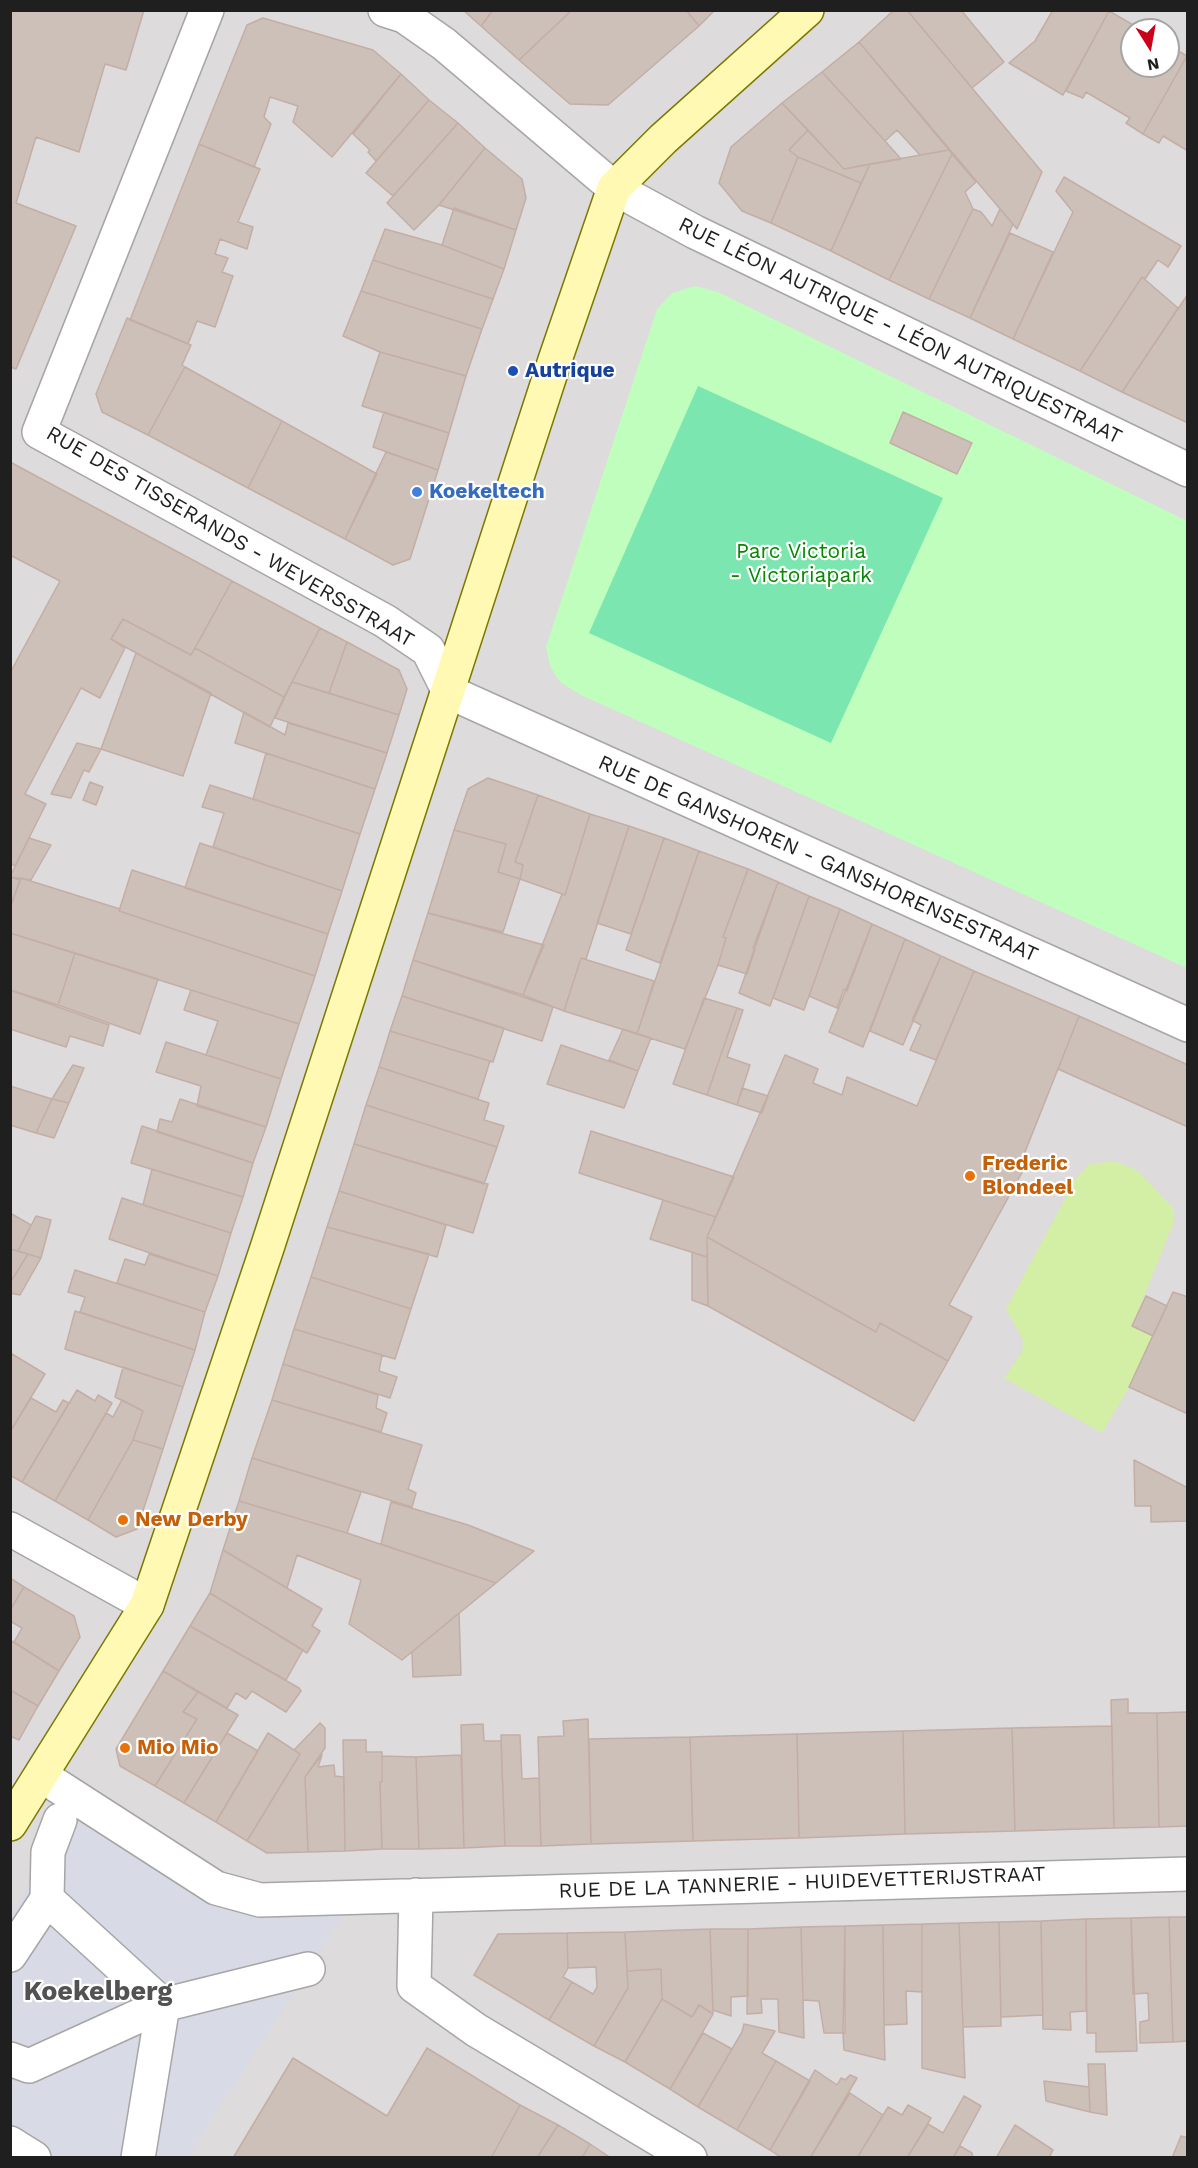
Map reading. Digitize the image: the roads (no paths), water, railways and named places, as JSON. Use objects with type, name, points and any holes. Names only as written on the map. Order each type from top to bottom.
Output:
[{"type":"street","name":"RUE DES TISSERANDS - WEVERSSTRAAT","points":[[207,10],[39,432],[385,621],[428,650],[449,692]]},
{"type":"street","name":"RUE LÉON AUTRIQUE - LÉON AUTRIQUESTRAAT","points":[[385,10],[404,16],[444,44],[614,188],[716,243],[1188,470]]},
{"type":"street","points":[[10,1824],[147,1605],[267,1248],[555,360],[614,188],[663,139],[807,10]]},
{"type":"street","name":"RUE DE GANSHOREN - GANSHORENSESTRAAT","points":[[449,692],[1188,1025]]},
{"type":"street","points":[[10,1529],[147,1605]]},
{"type":"street","name":"RUE DE LA TANNERIE - HUIDEVETTERIJSTRAAT","points":[[42,1776],[216,1888],[260,1900],[1188,1874]]},
{"type":"street","points":[[10,1955],[47,1899],[48,1852],[60,1820]]},
{"type":"street","points":[[416,1895],[414,1986],[476,2030],[690,2157]]},
{"type":"street","points":[[47,1899],[163,2005]]},
{"type":"street","points":[[10,2060],[29,2066],[163,2005],[308,1969]]},
{"type":"street","points":[[138,2157],[163,2005]]},
{"type":"street","points":[[10,2143],[34,2157]]},
{"type":"place","name":"Autrique","points":[[513,371]]},
{"type":"place","name":"Koekeltech","points":[[417,492]]},
{"type":"place","name":"Frederic Blondeel","points":[[970,1176]]},
{"type":"place","name":"New Derby","points":[[123,1520]]},
{"type":"place","name":"Mio Mio","points":[[125,1748]]},
{"type":"district","name":"Koekelberg","points":[[98,1992]]},
{"type":"park label","name":"Parc Victoria - Victoriapark","points":[[801,564]]}]
